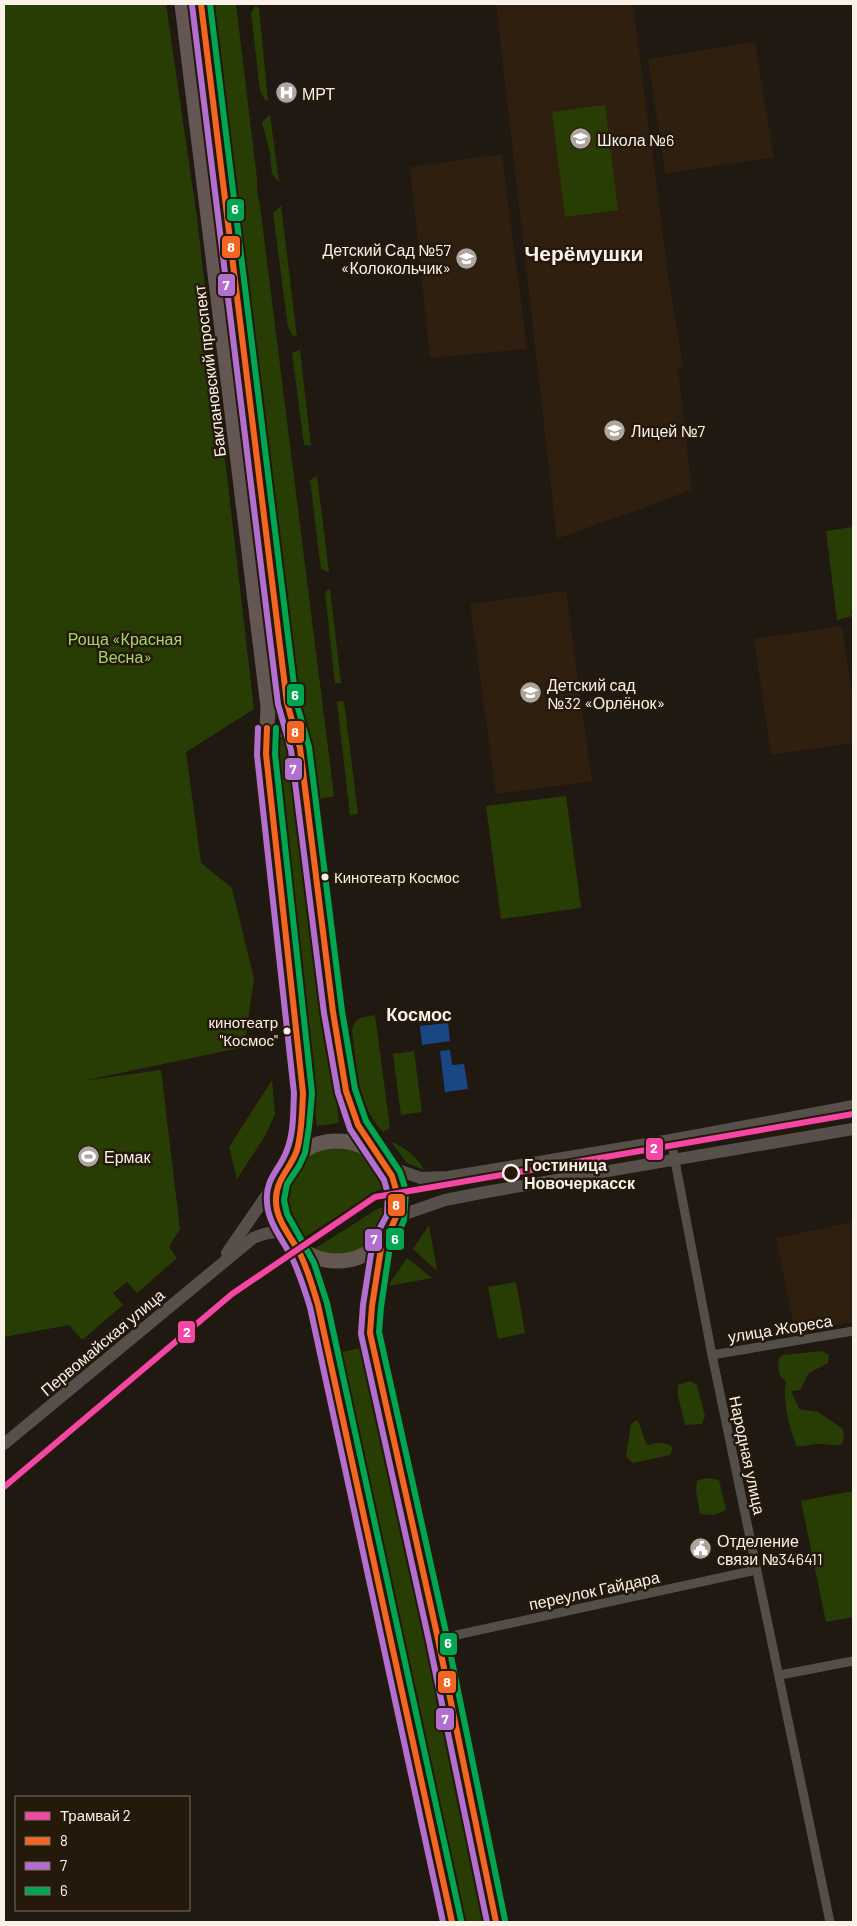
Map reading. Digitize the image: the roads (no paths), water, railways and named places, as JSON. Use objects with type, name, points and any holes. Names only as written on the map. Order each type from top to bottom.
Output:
[{"type":"main road","name":"Баклановский проспект","points":[[182,4],[268,707],[266,754],[303,1093],[302,1120],[294,1157]]},
{"type":"main road","points":[[201,4],[287,703],[300,748],[333,1012],[346,1091],[358,1125],[392,1176],[398,1193],[396,1217],[389,1233],[382,1242],[363,1256],[341,1262],[318,1258],[302,1250],[290,1239]]},
{"type":"main road","points":[[452,1922],[318,1305],[306,1266],[280,1221],[276,1205],[276,1192],[284,1170],[294,1157],[303,1151],[323,1143],[346,1141],[369,1150],[382,1162],[421,1178],[448,1177],[671,1140],[853,1106]]},
{"type":"main road","points":[[396,1217],[445,1200],[853,1129]]},
{"type":"main road","name":"Первомайская улица","points":[[220,1264],[284,1170]]},
{"type":"main road","name":"Первомайская улица","points":[[4,1444],[253,1238],[270,1231],[280,1232],[290,1239]]},
{"type":"main road","points":[[382,1242],[372,1306],[370,1333],[438,1638],[496,1922]]},
{"type":"street","points":[[267,735],[294,731]]},
{"type":"street","name":"Народная улица","points":[[671,1140],[712,1355],[830,1922]]},
{"type":"street","name":"улица Жореса","points":[[712,1355],[853,1331]]},
{"type":"street","name":"переулок Гайдара","points":[[438,1638],[756,1570]]},
{"type":"street","points":[[780,1676],[853,1661]]},
{"type":"water","points":[[448,1023],[450,1041],[422,1045],[420,1026]]},
{"type":"water","points":[[450,1050],[452,1065],[464,1064],[468,1089],[445,1092],[440,1051]]},
{"type":"tram line","name":"2","points":[[4,1487],[232,1294],[375,1197],[853,1114]]},
{"type":"place","name":"МРТ","points":[[286,93]]},
{"type":"place","name":"Школа №6","points":[[581,139]]},
{"type":"place","name":"Детский Сад №57 «Колокольчик»","points":[[467,258]]},
{"type":"place","name":"Лицей №7","points":[[615,430]]},
{"type":"place","name":"Детский сад №32 «Орлёнок»","points":[[531,693]]},
{"type":"place","name":"Кинотеатр Космос","points":[[325,877]]},
{"type":"place","name":"кинотеатр \"Космос\"","points":[[287,1031]]},
{"type":"place","name":"Ермак","points":[[88,1156]]},
{"type":"place","name":"Гостиница Новочеркасск","points":[[511,1173]]},
{"type":"place","name":"Отделение связи №346411","points":[[701,1549]]},
{"type":"district","name":"Черёмушки","points":[[584,252]]},
{"type":"district","name":"Космос","points":[[419,1014]]},
{"type":"park label","name":"Роща «Красная Весна»","points":[[125,647]]}]
